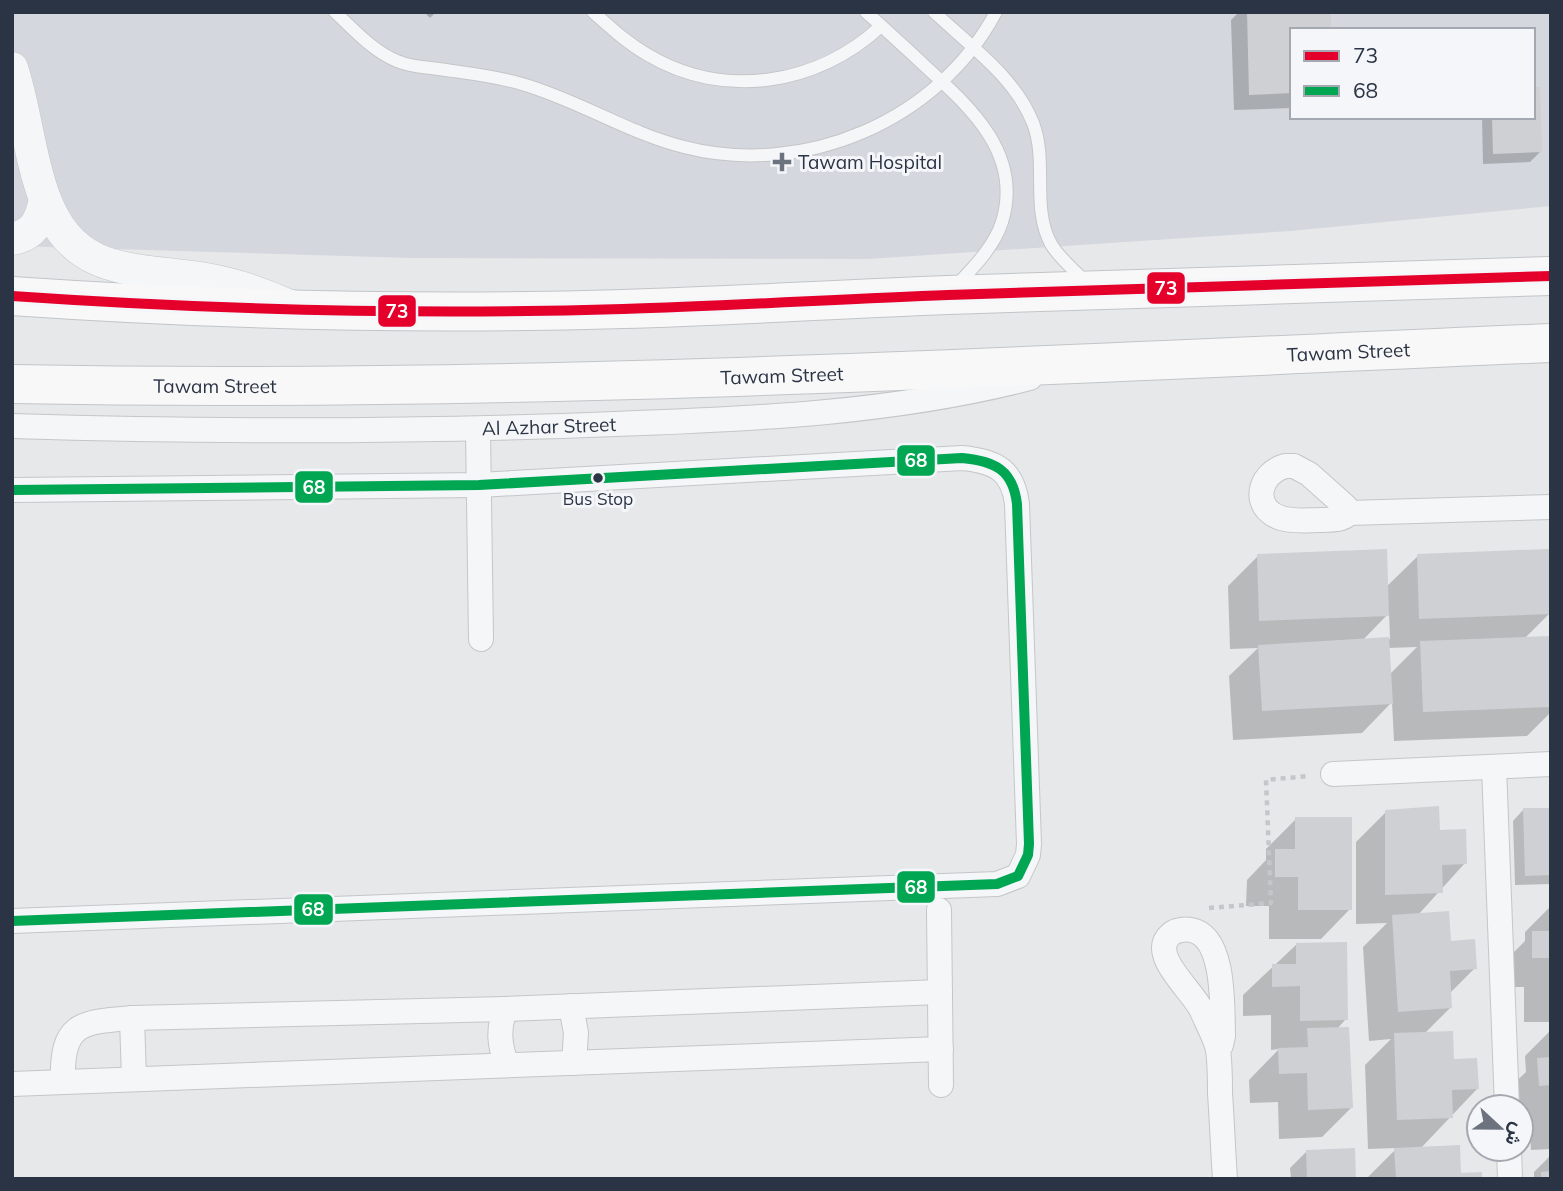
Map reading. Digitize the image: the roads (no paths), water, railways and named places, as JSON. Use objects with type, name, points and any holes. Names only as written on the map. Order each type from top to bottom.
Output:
[{"type":"main road","points":[[12,296],[299,310],[620,310],[948,295],[1549,275]]},
{"type":"main road","name":"Tawam Street","points":[[12,384],[146,387],[600,381],[1551,343]]},
{"type":"street","points":[[12,68],[45,199],[66,236],[75,246],[112,265],[237,285],[299,310]]},
{"type":"street","points":[[12,239],[29,233],[36,227],[45,199]]},
{"type":"street","name":"Al Azhar Street","points":[[12,426],[478,430],[697,421],[877,408],[979,391],[1080,363]]},
{"type":"street","points":[[478,430],[481,639]]},
{"type":"street","points":[[12,490],[479,485],[962,458],[988,462],[1003,469],[1014,489],[1018,512],[1029,844],[1028,855],[1018,876],[1007,881],[983,885],[12,921]]},
{"type":"street","points":[[1348,513],[1551,507]]},
{"type":"street","points":[[1333,774],[1551,764]]},
{"type":"street","points":[[1494,767],[1506,1093]]},
{"type":"street","points":[[939,910],[941,1084]]},
{"type":"street","points":[[1218,1046],[1221,1045],[1223,1036],[1218,965],[1206,939],[1196,931],[1184,929],[1169,935],[1164,954],[1167,963],[1194,995],[1218,1046],[1225,1179]]},
{"type":"street","points":[[64,1082],[62,1060],[70,1037],[77,1029],[87,1023],[132,1018],[505,1009],[940,992]]},
{"type":"street","points":[[571,1006],[576,1033],[574,1063]]},
{"type":"street","points":[[505,1009],[499,1038],[507,1065]]},
{"type":"street","points":[[132,1018],[134,1079]]},
{"type":"street","points":[[12,1084],[941,1049]]},
{"type":"lane","points":[[335,12],[372,46],[397,61],[416,67],[519,83],[573,102],[654,139],[687,148],[720,154],[753,155],[786,153],[852,138],[911,107],[942,81],[973,49],[996,12]]},
{"type":"lane","points":[[593,12],[624,40],[650,57],[678,70],[708,78],[739,81],[801,74],[830,63],[864,42],[881,26]]},
{"type":"lane","points":[[866,12],[974,113],[994,141],[1004,175],[1006,200],[1002,222],[994,240],[948,295]]},
{"type":"lane","points":[[934,12],[1006,79],[1027,109],[1038,142],[1045,230],[1052,246],[1094,291]]},
{"type":"place","name":"Tawam Hospital","points":[[782,162]]},
{"type":"place","name":"Bus Stop","points":[[598,478]]}]
